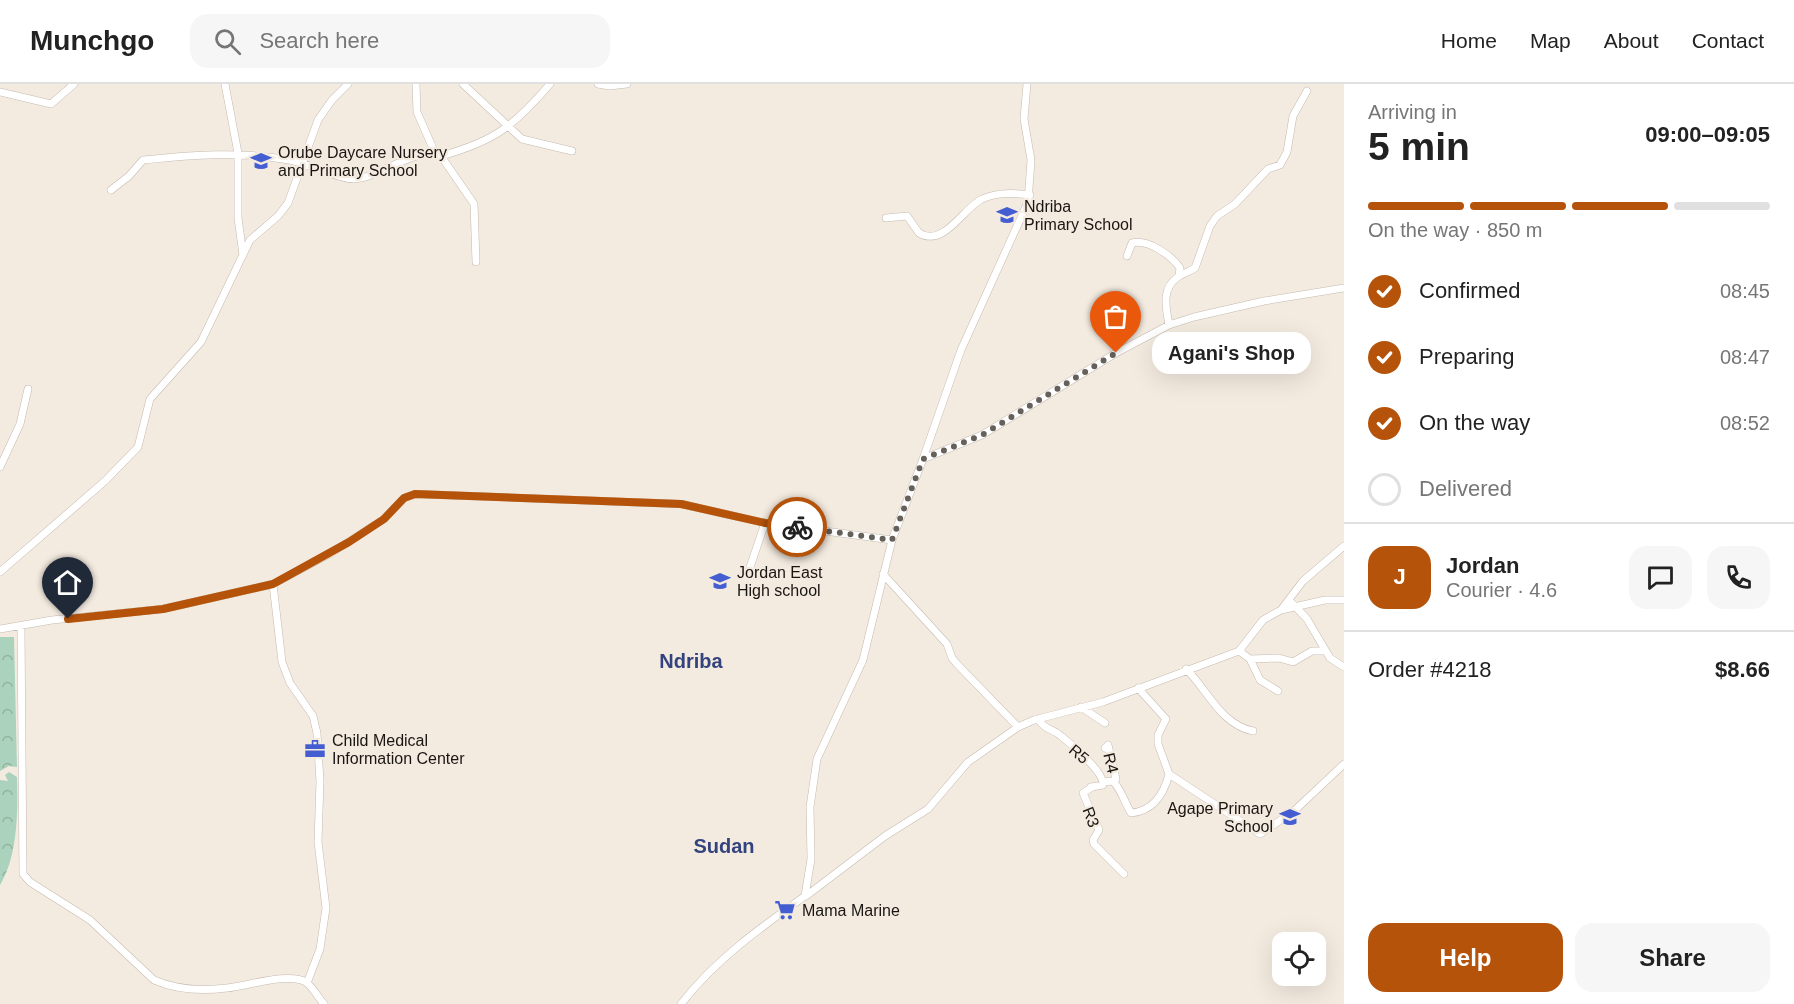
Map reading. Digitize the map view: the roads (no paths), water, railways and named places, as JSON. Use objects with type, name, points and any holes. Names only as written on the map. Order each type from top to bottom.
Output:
[{"type":"street","points":[[0,92],[51,104],[74,84]]},
{"type":"street","points":[[225,84],[238,153],[238,218],[243,255]]},
{"type":"street","points":[[1,568],[82,501],[138,447],[150,399],[201,342],[254,234],[284,210],[304,163],[318,120],[332,100],[348,84]]},
{"type":"street","points":[[416,84],[417,112],[438,155],[474,204],[476,262]]},
{"type":"street","points":[[463,84],[508,128],[530,142],[572,151]]},
{"type":"street","points":[[111,190],[129,176],[142,160],[238,153],[304,163],[345,178],[357,179],[419,156],[438,155],[484,142],[508,128],[550,84]]},
{"type":"street","points":[[598,84],[609,86],[627,84]]},
{"type":"street","points":[[805,896],[811,859],[812,779],[824,741],[863,660],[892,540],[961,350],[1030,195],[1031,160],[1024,119],[1027,84]]},
{"type":"street","points":[[1169,326],[1165,298],[1167,288],[1179,276],[1195,268],[1210,226],[1217,216],[1235,204],[1268,169],[1280,165],[1287,152],[1293,116],[1307,91]]},
{"type":"street","points":[[886,218],[907,216],[920,233],[933,236],[949,229],[969,207],[987,197],[1005,193],[1030,195]]},
{"type":"street","points":[[1127,256],[1132,243],[1143,243],[1173,259],[1180,268],[1179,276]]},
{"type":"street","points":[[923,459],[982,435],[1116,353],[1169,326],[1194,317],[1264,301],[1344,288]]},
{"type":"street","points":[[0,467],[20,424],[28,389]]},
{"type":"street","points":[[0,629],[52,620],[163,609],[273,584],[349,542],[384,519],[404,498],[415,494],[681,504],[765,523],[892,540]]},
{"type":"street","points":[[748,573],[765,523]]},
{"type":"street","points":[[1281,610],[1303,581],[1344,546]]},
{"type":"street","points":[[883,574],[947,644],[957,664],[1018,727]]},
{"type":"street","points":[[273,584],[282,662],[290,683],[313,716],[317,733],[320,781],[318,842],[326,908],[320,949],[307,983]]},
{"type":"street","points":[[1289,600],[1307,619],[1330,658],[1344,667]]},
{"type":"street","points":[[681,1004],[703,978],[756,931],[885,836],[927,809],[968,762],[1018,727],[1138,688],[1239,651],[1263,620],[1281,610],[1325,600],[1344,600]]},
{"type":"street","points":[[21,626],[23,874],[30,882],[90,920],[154,980],[165,985],[198,990],[286,980],[307,983],[324,1004]]},
{"type":"street","points":[[1239,651],[1250,659],[1260,680],[1278,692]]},
{"type":"street","points":[[1250,659],[1279,658],[1293,662],[1311,651],[1326,651]]},
{"type":"street","points":[[1186,669],[1204,687],[1206,696],[1238,727],[1252,731]]},
{"type":"street","points":[[1108,782],[1122,790],[1123,800],[1131,813],[1153,805],[1167,786],[1168,774],[1158,744],[1158,735],[1166,719],[1138,688]]},
{"type":"street","points":[[1082,707],[1105,723]]},
{"type":"street","name":"R5","points":[[1038,719],[1047,730],[1060,734],[1084,759],[1090,760],[1108,782],[1100,787],[1091,787]]},
{"type":"street","name":"R4","points":[[1105,748],[1108,745],[1116,779],[1108,782]]},
{"type":"street","points":[[1168,774],[1260,834],[1294,811],[1344,764]]},
{"type":"street","name":"R3","points":[[1091,787],[1083,793],[1100,830],[1093,840],[1094,844],[1124,874]]},
{"type":"place","name":"Orube Daycare Nursery and Primary School","points":[[261,161]]},
{"type":"place","name":"Ndriba Primary School","points":[[1007,215]]},
{"type":"place","name":"Agani's Shop","points":[[1116,353]]},
{"type":"place","name":"Jordan East High school","points":[[720,581]]},
{"type":"place","name":"Child Medical Information Center","points":[[315,749]]},
{"type":"place","name":"Agape Primary School","points":[[1290,817]]},
{"type":"place","name":"Mama Marine","points":[[785,910]]},
{"type":"district","name":"Ndriba","points":[[691,661]]},
{"type":"district","name":"Sudan","points":[[724,846]]}]
